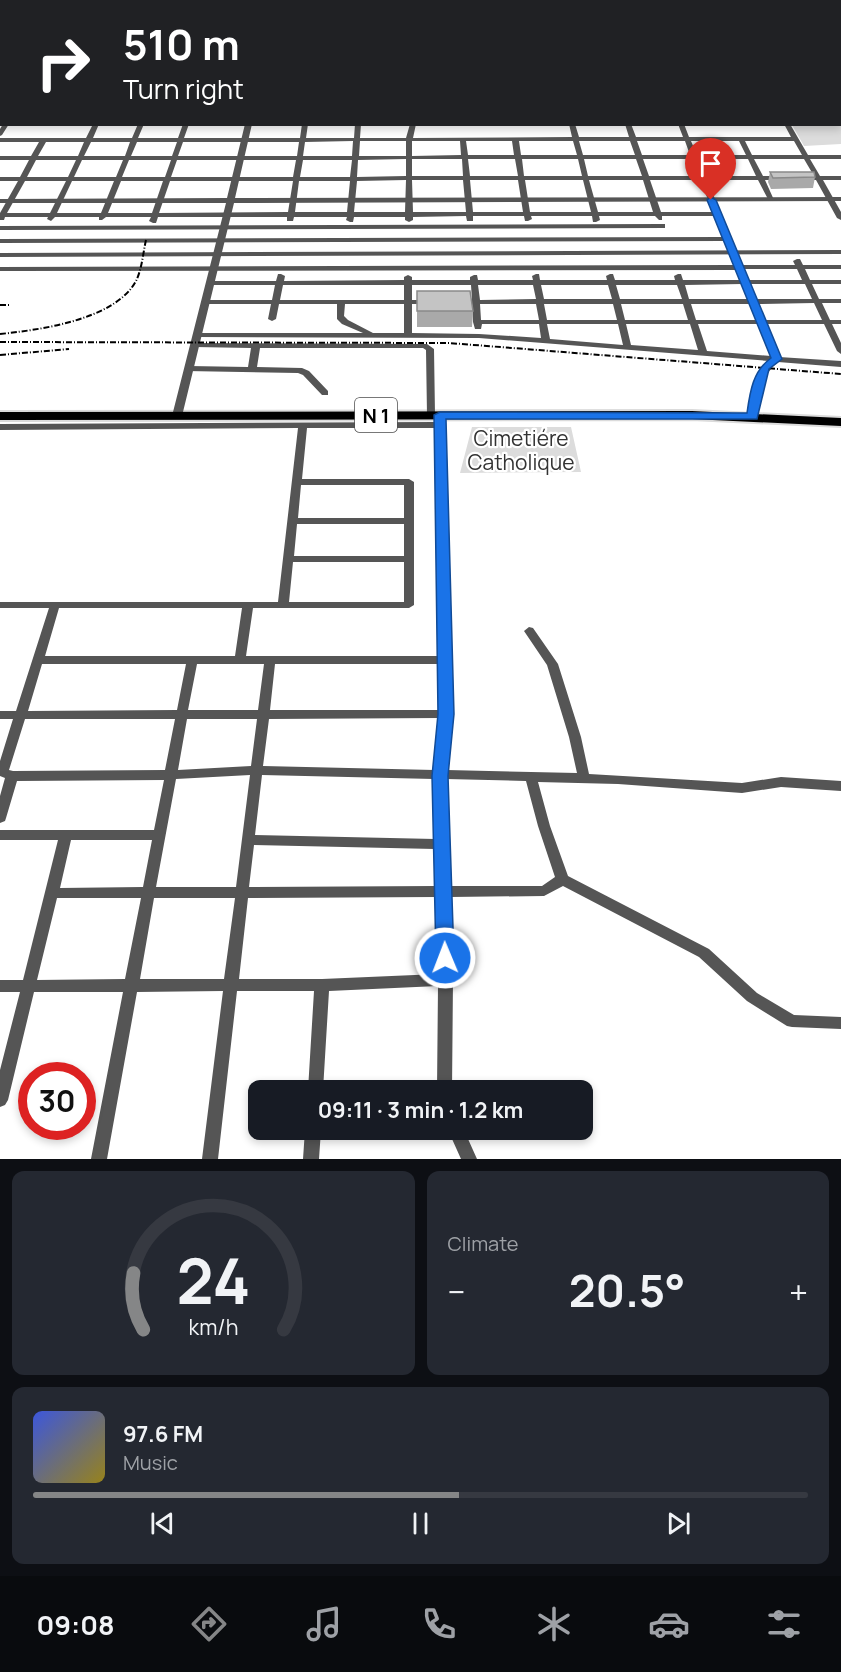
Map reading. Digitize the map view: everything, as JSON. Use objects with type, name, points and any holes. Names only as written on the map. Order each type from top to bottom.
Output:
[{"type":"highway","name":"N 1","points":[[1,421],[177,416],[437,419],[752,416],[841,422]]},
{"type":"street","points":[[27,269],[95,126]]},
{"type":"street","points":[[81,269],[140,126]]},
{"type":"street","points":[[146,240],[185,126]]},
{"type":"street","points":[[177,416],[249,126]]},
{"type":"street","points":[[272,319],[305,126]]},
{"type":"street","points":[[358,126],[340,317],[345,322],[372,334]]},
{"type":"street","points":[[408,335],[409,139],[412,126]]},
{"type":"street","points":[[573,126],[627,346]]},
{"type":"street","points":[[629,126],[703,353]]},
{"type":"street","points":[[682,126],[777,359]]},
{"type":"street","points":[[789,126],[841,218]]},
{"type":"street","points":[[464,139],[478,336]]},
{"type":"street","points":[[515,139],[546,341]]},
{"type":"street","points":[[741,139],[771,200]]},
{"type":"street","points":[[0,140],[796,139]]},
{"type":"street","points":[[1,217],[44,140]]},
{"type":"street","points":[[0,158],[841,157]]},
{"type":"street","points":[[0,179],[841,178]]},
{"type":"street","points":[[0,201],[841,199]]},
{"type":"street","points":[[1,217],[717,214]]},
{"type":"street","points":[[0,228],[662,226]]},
{"type":"street","points":[[0,241],[728,239]]},
{"type":"street","points":[[0,255],[841,252]]},
{"type":"street","points":[[793,253],[841,351]]},
{"type":"street","points":[[0,269],[841,267]]},
{"type":"street","points":[[210,283],[841,282]]},
{"type":"street","points":[[205,302],[841,301]]},
{"type":"street","points":[[477,322],[841,321]]},
{"type":"street","points":[[196,340],[372,334],[478,336],[841,364]]},
{"type":"street","points":[[196,340],[256,345],[424,346],[430,349],[437,419],[446,714],[440,776],[444,844],[445,1080]]},
{"type":"street","points":[[252,369],[256,345]]},
{"type":"street","points":[[752,416],[755,392],[764,368],[777,359]]},
{"type":"street","points":[[189,369],[302,371],[325,393]]},
{"type":"street","points":[[1,421],[303,426],[437,419]]},
{"type":"street","points":[[283,605],[303,426]]},
{"type":"street","points":[[0,605],[409,605],[409,482],[297,482]]},
{"type":"street","points":[[292,521],[409,521]]},
{"type":"street","points":[[288,559],[409,559]]},
{"type":"street","points":[[0,818],[5,772],[55,605]]},
{"type":"street","points":[[240,660],[248,605]]},
{"type":"street","points":[[529,631],[552,664],[575,737],[584,778]]},
{"type":"street","points":[[38,660],[444,660]]},
{"type":"street","points":[[99,1159],[192,660]]},
{"type":"street","points":[[210,1159],[270,660]]},
{"type":"street","points":[[0,715],[446,714]]},
{"type":"street","points":[[5,772],[169,775],[257,770],[584,778],[742,788],[781,782],[841,786]]},
{"type":"street","points":[[531,777],[544,826],[562,879],[704,952],[752,996],[792,1021],[841,1023]]},
{"type":"street","points":[[0,1100],[66,835]]},
{"type":"street","points":[[0,836],[159,835]]},
{"type":"street","points":[[248,840],[444,844]]},
{"type":"street","points":[[51,893],[544,891],[562,879]]},
{"type":"street","points":[[0,986],[322,985],[446,980]]},
{"type":"street","points":[[317,1080],[322,985]]},
{"type":"street","points":[[312,1159],[313,1140]]},
{"type":"street","points":[[460,1140],[469,1159]]},
{"type":"green space","points":[[793,126],[841,126],[841,144],[804,146]]},
{"type":"green space","name":"Cimetiére Catholique","points":[[472,427],[571,427],[581,472],[460,473]]},
{"type":"building","points":[[770,172],[814,172],[815,177],[773,178]]},
{"type":"building","points":[[417,291],[470,291],[473,311],[417,311]]},
{"type":"railway","points":[[0,334],[35,330],[75,321],[111,305],[126,294],[136,281],[146,240]]},
{"type":"railway","points":[[0,305],[11,305]]},
{"type":"railway","points":[[0,342],[449,343],[841,374]]},
{"type":"railway","points":[[0,355],[69,349]]},
{"type":"route","points":[[445,958],[444,844],[440,776],[446,714],[440,415],[752,416],[755,392],[764,368],[777,359],[711,200]]}]
